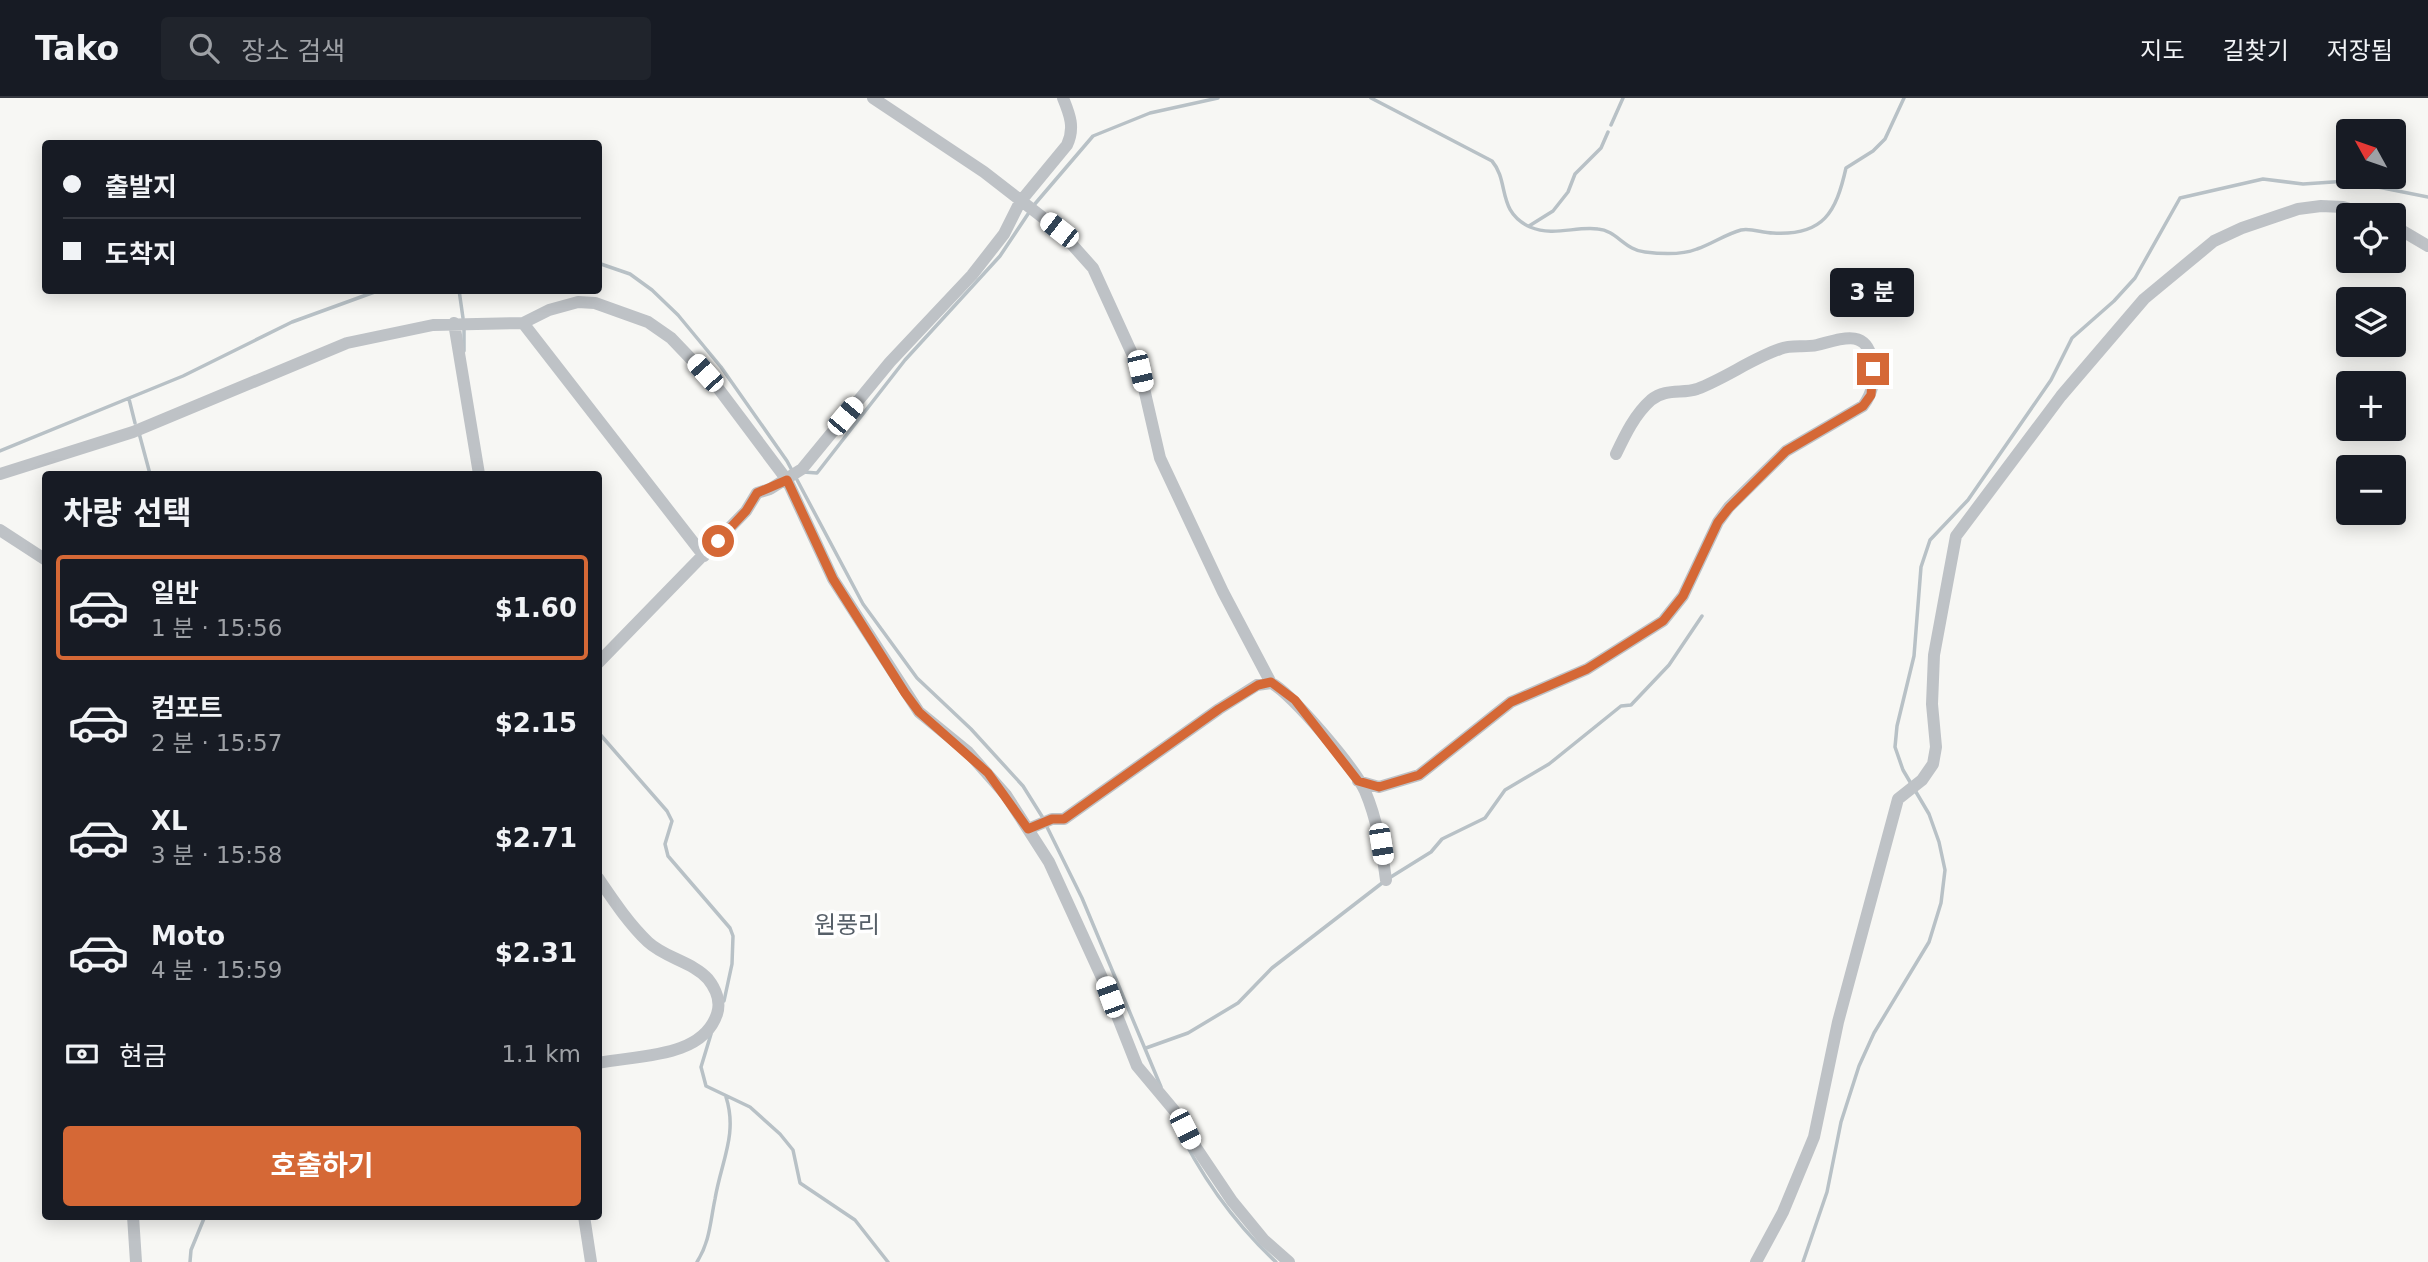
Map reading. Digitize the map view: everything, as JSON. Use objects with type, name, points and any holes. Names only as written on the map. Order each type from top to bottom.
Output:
[{"type":"street","points":[[873,98],[984,172],[1059,230],[1093,268],[1140,371],[1160,458],[1223,592],[1271,682],[1295,700],[1365,789],[1381,844],[1386,880]]},
{"type":"street","points":[[602,659],[746,511],[757,493],[787,480],[802,469],[890,362],[972,275],[1004,234],[1020,202],[1072,135],[1072,119],[1063,98]]},
{"type":"street","points":[[1756,1262],[1783,1212],[1814,1137],[1838,1023],[1898,799],[1922,780],[1933,764],[1936,747],[1934,655],[1956,536],[2113,332],[2172,273],[2214,241],[2242,228],[2298,209],[2336,207]]},
{"type":"street","points":[[2406,233],[2427,245]]},
{"type":"street","points":[[0,474],[133,432],[347,342],[454,323],[523,323],[549,310],[578,302],[604,306],[648,323],[671,338],[715,384],[787,480],[833,579],[905,693],[919,712],[988,773],[1028,829],[1065,895],[1137,1066],[1178,1115],[1232,1202],[1264,1240],[1289,1262]]},
{"type":"street","points":[[454,323],[479,471]]},
{"type":"street","points":[[523,323],[704,555]]},
{"type":"street","points":[[1358,781],[1379,787],[1419,775],[1511,702],[1587,669],[1663,621],[1683,596],[1718,522],[1729,508],[1786,451],[1863,406],[1871,395],[1874,382],[1868,346],[1862,339],[1854,337],[1813,346],[1791,345],[1728,372],[1695,390],[1659,395],[1650,401],[1632,424],[1616,454]]},
{"type":"street","points":[[0,530],[42,557]]},
{"type":"street","points":[[1028,829],[1052,819],[1064,819],[1219,709],[1258,685],[1271,682]]},
{"type":"street","points":[[602,883],[649,944],[707,978],[717,994],[719,1008],[711,1026],[696,1041],[662,1054],[602,1062]]},
{"type":"street","points":[[132,1220],[136,1262]]},
{"type":"street","points":[[585,1220],[591,1262]]},
{"type":"waterway","points":[[1034,205],[1093,136],[1150,113],[1218,98]]},
{"type":"waterway","points":[[1371,98],[1492,161],[1501,178],[1512,213],[1530,227],[1548,231],[1589,228],[1604,230],[1638,251],[1665,254],[1691,251],[1741,230],[1790,233],[1816,225],[1832,209],[1846,168],[1873,151],[1885,139],[1904,98]]},
{"type":"waterway","points":[[1611,125],[1623,98]]},
{"type":"waterway","points":[[1529,226],[1553,211],[1568,192],[1575,174],[1601,148],[1608,132]]},
{"type":"waterway","points":[[1803,1262],[1827,1192],[1841,1122],[1859,1066],[1874,1033],[1929,942],[1941,903],[1945,870],[1939,842],[1929,814],[1903,770],[1895,747],[1897,726],[1914,656],[1921,567],[1930,540],[1968,500],[2051,380],[2072,338],[2114,301],[2135,278],[2180,198],[2263,179],[2303,184],[2348,181],[2428,197]]},
{"type":"waterway","points":[[803,472],[817,473],[905,360],[1000,256],[1030,211]]},
{"type":"waterway","points":[[602,264],[630,274],[652,290],[678,315],[721,367],[787,461],[863,604],[917,678],[971,729],[1023,786],[1043,818]]},
{"type":"waterway","points":[[0,451],[183,376],[292,322],[369,294]]},
{"type":"waterway","points":[[460,294],[463,318]]},
{"type":"waterway","points":[[464,328],[464,351]]},
{"type":"waterway","points":[[129,399],[135,423]]},
{"type":"waterway","points":[[139,433],[149,471]]},
{"type":"waterway","points":[[1146,1048],[1188,1033],[1238,1003],[1272,968],[1386,880],[1431,852],[1442,839],[1485,818],[1505,790],[1549,764],[1621,706],[1631,705],[1669,665],[1702,616]]},
{"type":"waterway","points":[[602,737],[667,811],[672,821],[665,844],[668,856],[730,928],[733,936],[732,964],[724,1001]]},
{"type":"waterway","points":[[1046,825],[1082,898],[1161,1087]]},
{"type":"waterway","points":[[711,1034],[701,1067],[706,1086],[750,1107],[780,1134],[793,1150],[800,1183],[855,1220],[888,1262]]},
{"type":"waterway","points":[[697,1262],[707,1239],[727,1148],[730,1123],[726,1097]]},
{"type":"waterway","points":[[1174,1120],[1194,1159],[1218,1196],[1245,1230],[1276,1262]]},
{"type":"waterway","points":[[190,1262],[191,1250],[203,1220]]},
{"type":"district","name":"원풍리","points":[[847,925]]},
{"type":"route","points":[[718,541],[746,511],[757,493],[787,480],[813,541],[833,579],[905,693],[919,712],[968,752],[988,773],[1028,829],[1052,819],[1064,819],[1219,709],[1258,685],[1271,682],[1278,685],[1305,711],[1358,781],[1379,787],[1419,775],[1511,702],[1603,661],[1633,638],[1663,621],[1683,596],[1718,522],[1729,508],[1786,451],[1816,431],[1863,406],[1871,395],[1873,369]]}]
